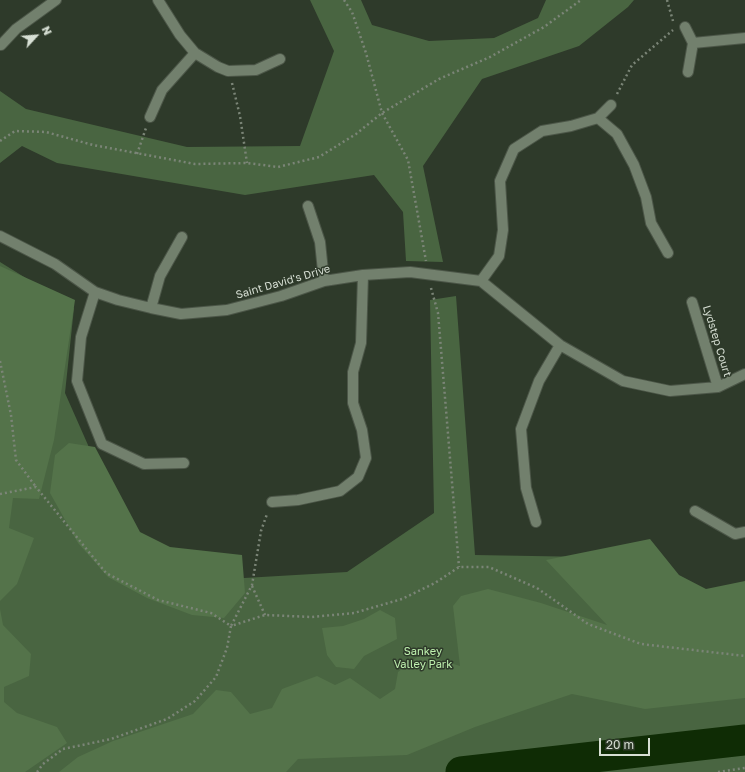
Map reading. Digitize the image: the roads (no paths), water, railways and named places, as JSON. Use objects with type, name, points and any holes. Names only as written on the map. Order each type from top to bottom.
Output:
[{"type":"street","points":[[2,45],[16,29],[56,0]]},
{"type":"street","points":[[158,0],[180,35],[195,53],[218,67],[228,71],[256,70],[280,59]]},
{"type":"street","points":[[685,27],[693,42],[688,72]]},
{"type":"street","points":[[693,42],[745,38]]},
{"type":"street","points":[[150,117],[162,90],[195,53]]},
{"type":"street","points":[[611,104],[598,118],[571,126],[542,131],[514,149],[500,182],[503,230],[499,256],[481,281],[560,345],[623,381],[670,391],[718,387],[745,374]]},
{"type":"street","points":[[598,118],[618,134],[634,165],[646,197],[651,223],[668,253]]},
{"type":"street","points":[[308,206],[320,242],[324,281]]},
{"type":"street","name":"Saint David's Drive","points":[[0,236],[55,264],[96,292],[118,300],[181,314],[227,310],[281,296],[324,281],[363,275],[410,272],[428,276],[481,281]]},
{"type":"street","points":[[151,308],[160,276],[182,237]]},
{"type":"street","points":[[272,502],[298,500],[340,491],[358,477],[366,458],[362,430],[352,403],[353,372],[361,343],[363,275]]},
{"type":"street","points":[[96,292],[81,337],[77,381],[102,444],[144,464],[184,463]]},
{"type":"street","name":"Lydstep Court","points":[[692,302],[718,387]]},
{"type":"street","points":[[536,522],[526,488],[521,429],[539,381],[560,345]]},
{"type":"street","points":[[695,511],[735,534],[745,532]]},
{"type":"waterway","points":[[461,772],[745,740]]},
{"type":"park label","name":"Sankey Valley Park","points":[[423,658]]}]
